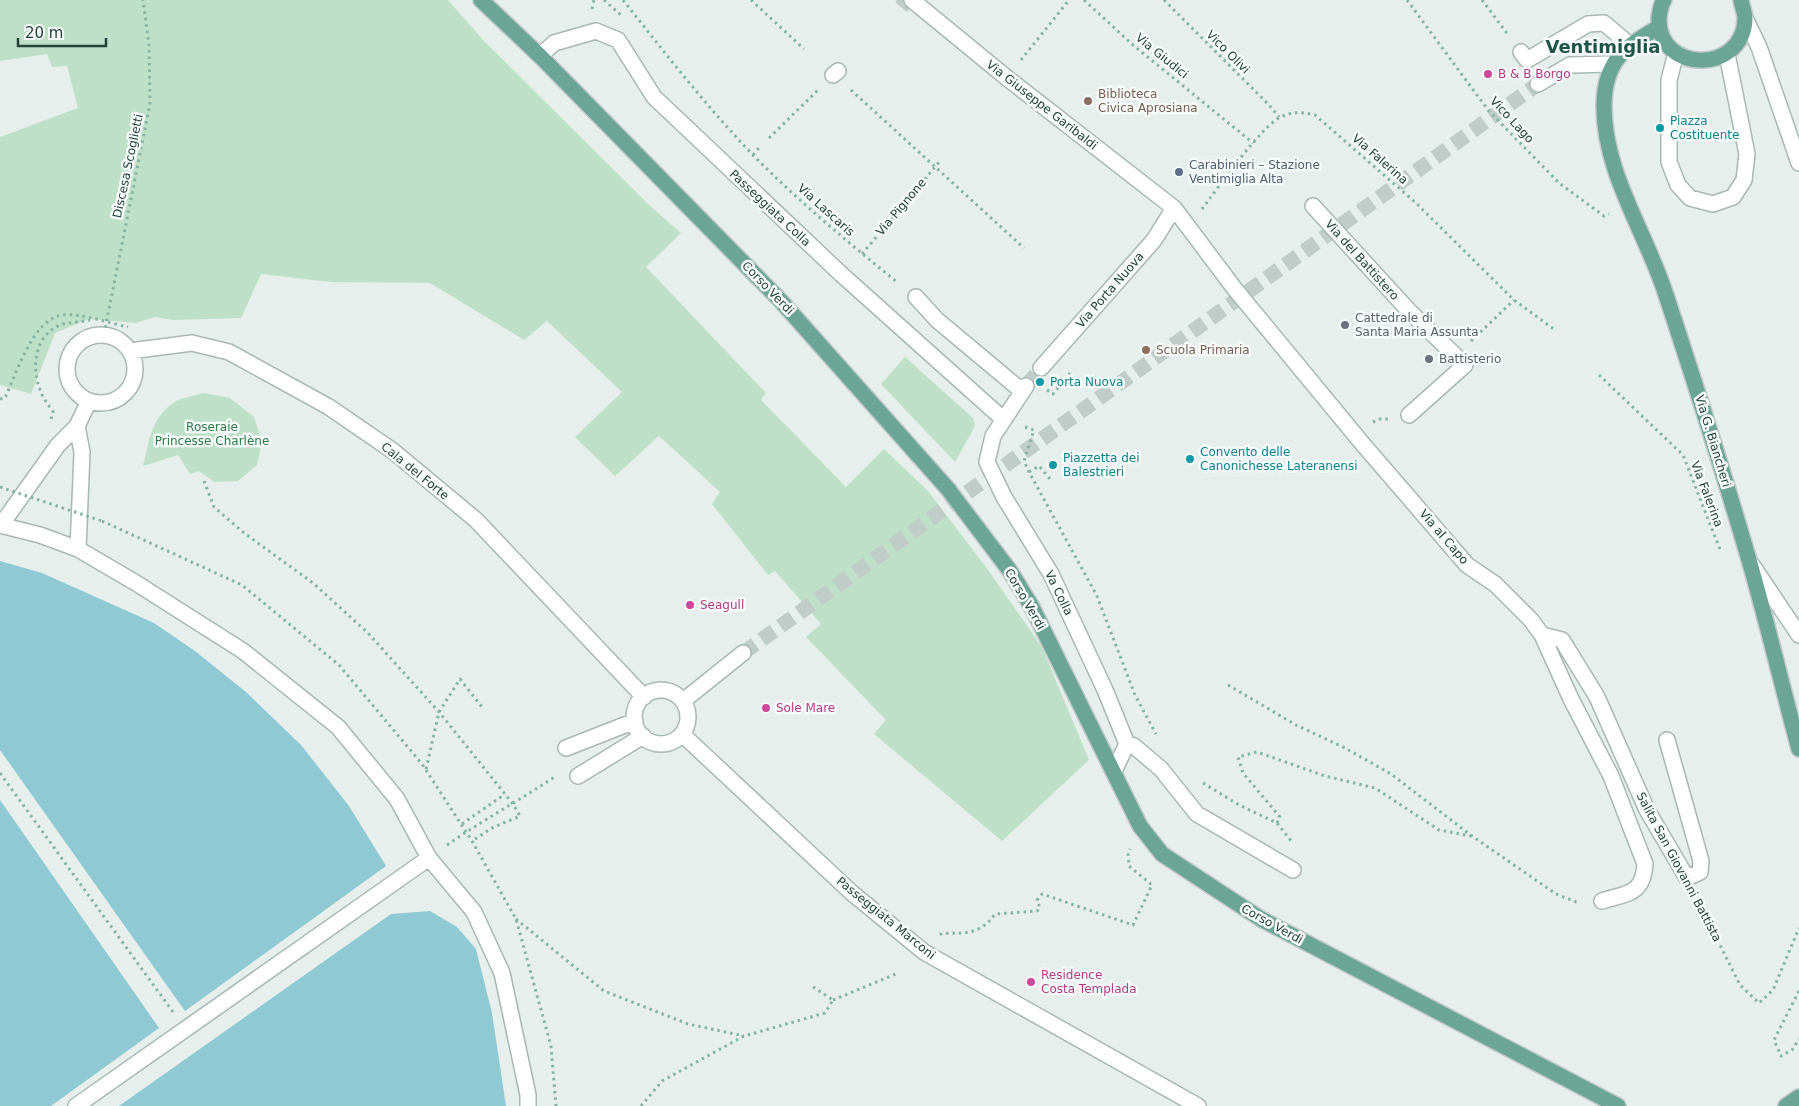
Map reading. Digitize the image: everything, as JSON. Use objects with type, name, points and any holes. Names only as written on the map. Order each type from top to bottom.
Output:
[{"type":"main road","name":"Corso Verdi","points":[[481,0],[540,56],[780,300],[948,489],[1010,571],[1032,607],[1140,826],[1162,854],[1261,920],[1618,1106]]},
{"type":"main road","points":[[1664,0],[1660,6],[1659,27],[1665,41],[1676,53],[1692,60],[1710,61],[1726,54],[1740,38],[1745,18],[1741,0]]},
{"type":"main road","points":[[1611,64],[1630,45],[1659,27]]},
{"type":"main road","name":"Via G. Biancheri","points":[[1611,64],[1604,104],[1606,139],[1629,207],[1665,292],[1750,562],[1799,748]]},
{"type":"main road","points":[[1786,1106],[1799,1097]]},
{"type":"street","name":"Via Giuseppe Garibaldi","points":[[912,0],[1003,83],[1174,208]]},
{"type":"street","points":[[1745,18],[1759,47],[1799,163]]},
{"type":"street","points":[[1521,52],[1527,60],[1588,24],[1604,23],[1630,45]]},
{"type":"street","name":"Passeggiata Colla","points":[[540,56],[554,43],[596,31],[618,40],[654,97],[841,274],[1004,419]]},
{"type":"street","points":[[1676,53],[1669,80],[1669,162],[1678,185],[1690,198],[1713,204],[1733,197],[1744,180],[1747,154],[1726,54]]},
{"type":"street","points":[[1538,84],[1570,66],[1611,64]]},
{"type":"street","name":"Via del Battistero","points":[[1313,206],[1410,312],[1456,355]]},
{"type":"street","name":"Via Porta Nuova","points":[[1041,368],[1154,240],[1174,208]]},
{"type":"street","name":"Via al Capo","points":[[1174,208],[1234,288],[1361,442],[1467,564],[1494,584],[1531,620],[1542,635],[1552,661],[1611,776],[1645,864],[1644,880],[1634,891],[1602,901]]},
{"type":"street","points":[[916,298],[937,320],[1024,388],[1004,419]]},
{"type":"street","points":[[105,328],[124,342],[130,351],[135,360],[136,371],[133,382],[120,398],[110,402],[89,401],[72,387],[67,366],[75,347],[83,340],[105,328]]},
{"type":"street","name":"Cala del Forte","points":[[130,351],[192,343],[229,352],[329,407],[393,451],[476,520],[644,697]]},
{"type":"street","points":[[1408,415],[1465,365],[1456,355]]},
{"type":"street","points":[[89,401],[77,426],[58,445],[0,525],[40,535],[78,549],[136,583],[242,651],[338,727],[397,799],[429,858],[474,912],[502,973],[528,1095],[528,1106]]},
{"type":"street","name":"Va Colla","points":[[1004,419],[993,436],[987,462],[1004,497],[1051,574],[1105,690],[1127,744]]},
{"type":"street","points":[[77,426],[82,452],[78,549]]},
{"type":"street","points":[[1750,562],[1799,635]]},
{"type":"street","name":"Salita San Giovanni Battista","points":[[1542,635],[1562,640],[1597,697],[1647,810],[1687,878]]},
{"type":"street","points":[[683,701],[743,653]]},
{"type":"street","points":[[659,691],[667,691],[683,701],[688,718],[687,727],[682,734],[666,744],[649,741],[642,736],[635,721],[638,704],[644,697],[659,691]]},
{"type":"street","points":[[566,748],[635,721]]},
{"type":"street","name":"Passeggiata Marconi","points":[[682,734],[852,893],[924,952],[1198,1106]]},
{"type":"street","points":[[578,776],[642,736]]},
{"type":"street","points":[[1667,740],[1701,861],[1700,872],[1687,878]]},
{"type":"street","points":[[1114,771],[1127,744],[1134,746],[1161,769],[1197,814],[1293,870]]},
{"type":"street","points":[[76,1106],[429,858]]},
{"type":"path","name":"Discesa Scoglietti","points":[[105,328],[150,104],[149,45],[143,0]]},
{"type":"path","points":[[604,0],[629,22],[637,17]]},
{"type":"path","name":"Via Lascaris","points":[[623,0],[678,71],[753,155],[862,254],[916,298]]},
{"type":"path","points":[[751,0],[804,49]]},
{"type":"path","points":[[1003,83],[1069,0]]},
{"type":"path","name":"Via Giudici","points":[[1084,0],[1133,45],[1253,143]]},
{"type":"path","name":"Vico Olivi","points":[[1164,0],[1269,104],[1279,117]]},
{"type":"path","name":"Vico Lago","points":[[1407,0],[1488,110],[1559,183],[1604,216],[1629,207]]},
{"type":"path","points":[[1482,0],[1521,52]]},
{"type":"path","points":[[769,138],[835,73],[1024,248]]},
{"type":"path","name":"Via Falerina","points":[[1279,117],[1299,111],[1315,115],[1416,203],[1514,300],[1555,330]]},
{"type":"path","points":[[1196,216],[1253,143],[1279,117]]},
{"type":"path","points":[[753,155],[759,148]]},
{"type":"path","name":"Via Pignone","points":[[862,254],[940,161]]},
{"type":"path","points":[[1456,355],[1514,300]]},
{"type":"path","points":[[0,399],[5,398],[27,349],[39,330],[50,319],[63,315],[96,320],[105,328],[135,326]]},
{"type":"path","points":[[49,428],[53,412],[40,392],[34,361],[40,342],[50,331],[63,324],[96,320]]},
{"type":"path","name":"Via Falerina","points":[[1599,375],[1683,455],[1727,568],[1750,562]]},
{"type":"path","points":[[1046,389],[1053,394]]},
{"type":"path","points":[[1004,419],[1034,430],[1024,461],[1028,472],[1097,596],[1135,695],[1160,741]]},
{"type":"path","points":[[1028,472],[1039,466],[1050,479]]},
{"type":"path","points":[[204,481],[214,507],[244,533],[313,583],[368,633],[440,712],[513,804],[520,816],[492,828],[472,841]]},
{"type":"path","points":[[5,483],[0,488],[102,521],[242,585],[339,665],[426,769],[467,832],[489,816],[513,804],[558,775]]},
{"type":"path","points":[[426,769],[440,712],[460,679],[482,707]]},
{"type":"path","points":[[1228,685],[1296,725],[1345,748],[1391,774],[1472,836],[1556,894],[1584,904],[1602,901]]},
{"type":"path","points":[[1277,823],[1280,817],[1242,772],[1238,757],[1257,752],[1325,776],[1375,788],[1439,830],[1472,836]]},
{"type":"path","points":[[0,773],[174,1015]]},
{"type":"path","points":[[1201,781],[1239,805],[1277,823],[1294,845]]},
{"type":"path","points":[[462,824],[505,794]]},
{"type":"path","points":[[942,962],[953,950],[937,937],[942,933],[962,934],[986,926],[995,914],[1037,911],[1040,908],[1037,900],[1042,894],[1133,926],[1152,885],[1130,866],[1128,853],[1140,826]]},
{"type":"path","name":"Salita San Giovanni Battista","points":[[1687,878],[1740,986],[1759,1003],[1773,990],[1799,928]]},
{"type":"path","points":[[516,919],[604,991],[688,1024],[744,1036]]},
{"type":"path","points":[[641,1106],[662,1081],[744,1036],[825,1013],[833,1000],[898,972]]},
{"type":"path","points":[[813,988],[833,1000]]},
{"type":"path","points":[[1799,991],[1774,1040],[1781,1056],[1792,1050],[1799,1039]]},
{"type":"green space","points":[[0,0],[448,0],[484,41],[649,205],[681,233],[646,267],[766,393],[761,400],[846,487],[884,449],[928,491],[986,567],[1042,647],[1089,760],[1002,841],[874,734],[886,720],[806,637],[821,624],[775,571],[768,575],[712,504],[720,492],[659,436],[615,476],[575,437],[622,392],[547,321],[524,340],[430,283],[331,282],[261,274],[241,318],[173,320],[155,317],[136,323],[89,319],[55,333],[31,394],[0,385],[0,137],[78,108],[67,66],[52,67],[47,54],[0,61]]},
{"type":"green space","points":[[905,357],[973,418],[975,426],[955,462],[881,384]]},
{"type":"green space","name":"Roseraie Princesse Charlène","points":[[204,393],[230,398],[254,417],[262,442],[257,465],[238,481],[214,482],[199,471],[190,474],[178,455],[143,466],[149,440],[160,416],[180,399]]},
{"type":"water","points":[[0,561],[42,573],[154,623],[195,651],[246,692],[301,745],[349,806],[386,866],[185,1011],[0,750]]},
{"type":"water","points":[[0,800],[159,1028],[51,1106],[0,1106]]},
{"type":"water","points":[[430,911],[457,927],[476,949],[492,1013],[506,1106],[119,1106],[391,914]]},
{"type":"tunnel","points":[[901,7],[907,0]]},
{"type":"tunnel","points":[[743,653],[1538,84]]},
{"type":"tunnel","points":[[1026,386],[1041,368]]},
{"type":"place","name":"B & B Borgo","points":[[1488,74]]},
{"type":"place","name":"Biblioteca Civica Aprosiana","points":[[1088,101]]},
{"type":"place","name":"Piazza Costituente","points":[[1660,128]]},
{"type":"place","name":"Carabinieri – Stazione Ventimiglia Alta","points":[[1179,172]]},
{"type":"place","name":"Cattedrale di Santa Maria Assunta","points":[[1345,325]]},
{"type":"place","name":"Scuola Primaria","points":[[1146,350]]},
{"type":"place","name":"Battisterio","points":[[1429,359]]},
{"type":"place","name":"Porta Nuova","points":[[1040,382]]},
{"type":"place","name":"Convento delle Canonichesse Lateranensi","points":[[1190,459]]},
{"type":"place","name":"Piazzetta dei Balestrieri","points":[[1053,465]]},
{"type":"place","name":"Seagull","points":[[690,605]]},
{"type":"place","name":"Sole Mare","points":[[766,708]]},
{"type":"place","name":"Residence Costa Templada","points":[[1031,982]]},
{"type":"district","name":"Ventimiglia","points":[[1603,47]]}]
